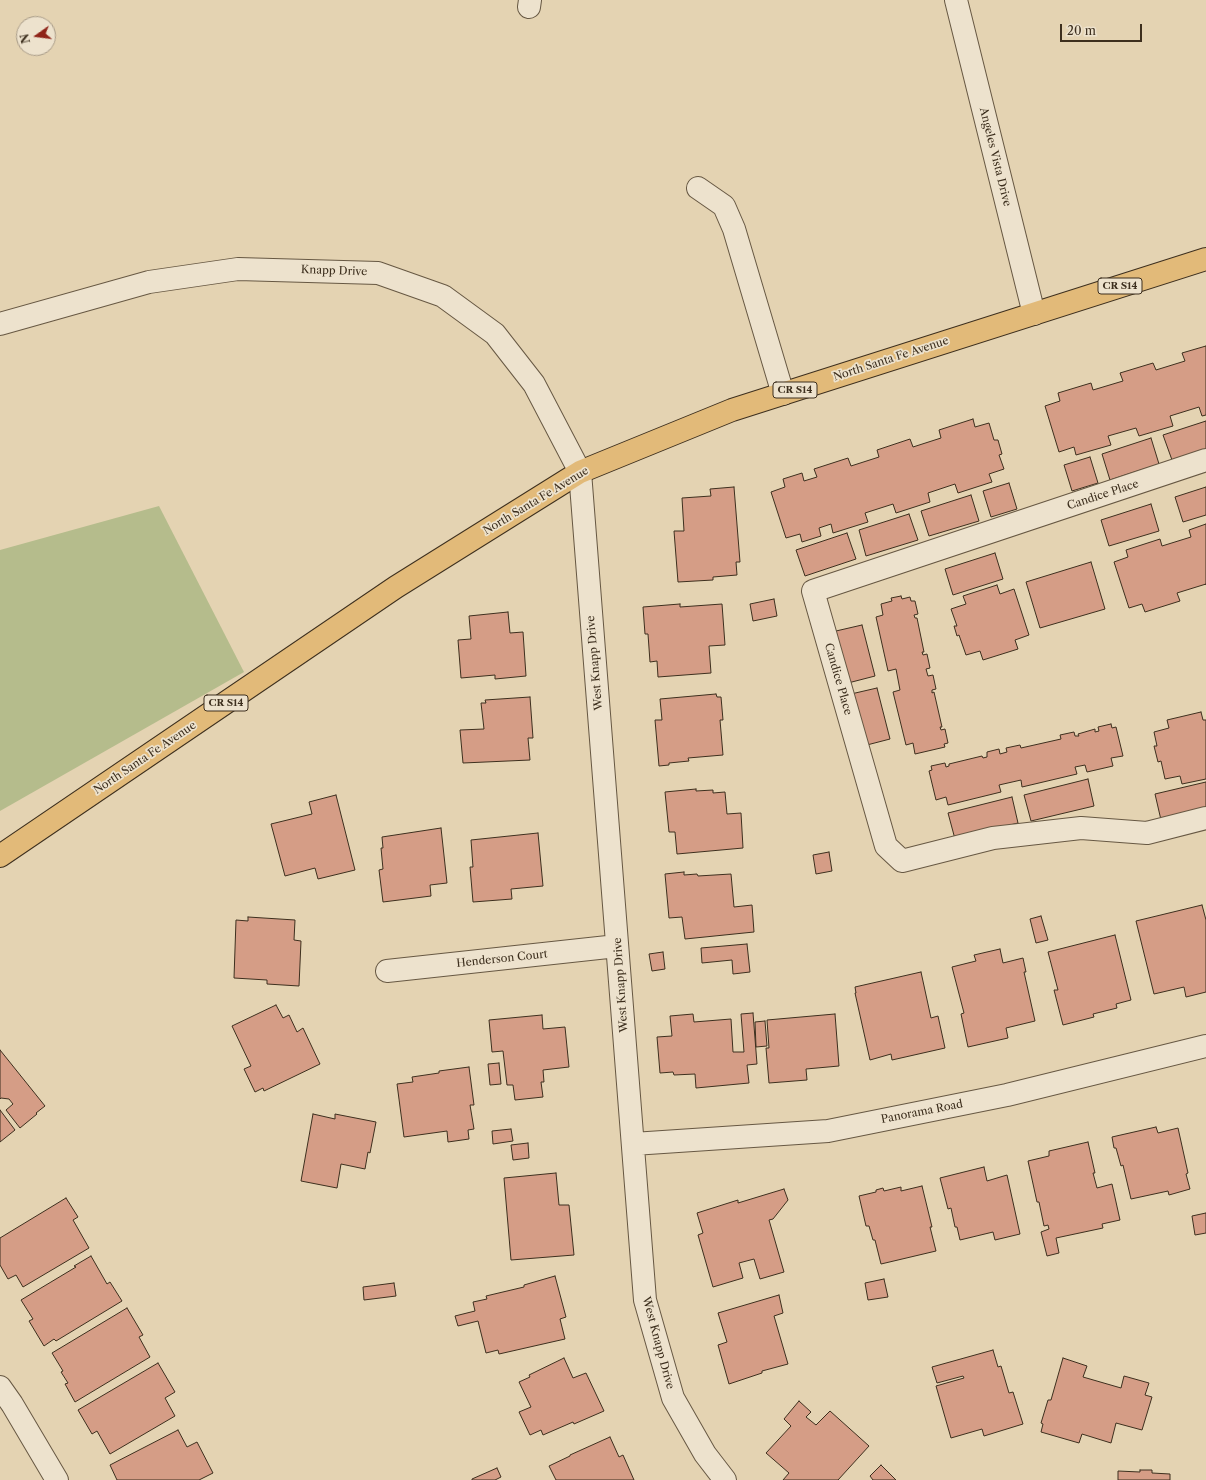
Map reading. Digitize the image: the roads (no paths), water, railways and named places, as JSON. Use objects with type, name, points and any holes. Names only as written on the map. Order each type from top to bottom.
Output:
[{"type":"main road","name":"North Santa Fe Avenue","points":[[0,856],[396,587],[580,472],[732,410],[1206,259]]},
{"type":"street","name":"Angeles Vista Drive","points":[[956,0],[1034,314]]},
{"type":"street","points":[[698,188],[724,206],[734,228],[783,394]]},
{"type":"street","name":"Knapp Drive","points":[[0,324],[150,282],[238,269],[378,273],[443,296],[495,334],[534,384],[580,472]]},
{"type":"street","name":"Candice Place","points":[[1206,460],[813,591],[886,846],[902,861],[992,838],[1081,828],[1147,833],[1206,818]]},
{"type":"street","name":"West Knapp Drive","points":[[580,472],[645,1300],[673,1398],[705,1454],[725,1480]]},
{"type":"street","name":"Henderson Court","points":[[387,971],[618,946]]},
{"type":"street","name":"Panorama Road","points":[[633,1144],[828,1131],[1007,1096],[1206,1046]]},
{"type":"street","points":[[0,1387],[12,1404],[57,1480]]}]
